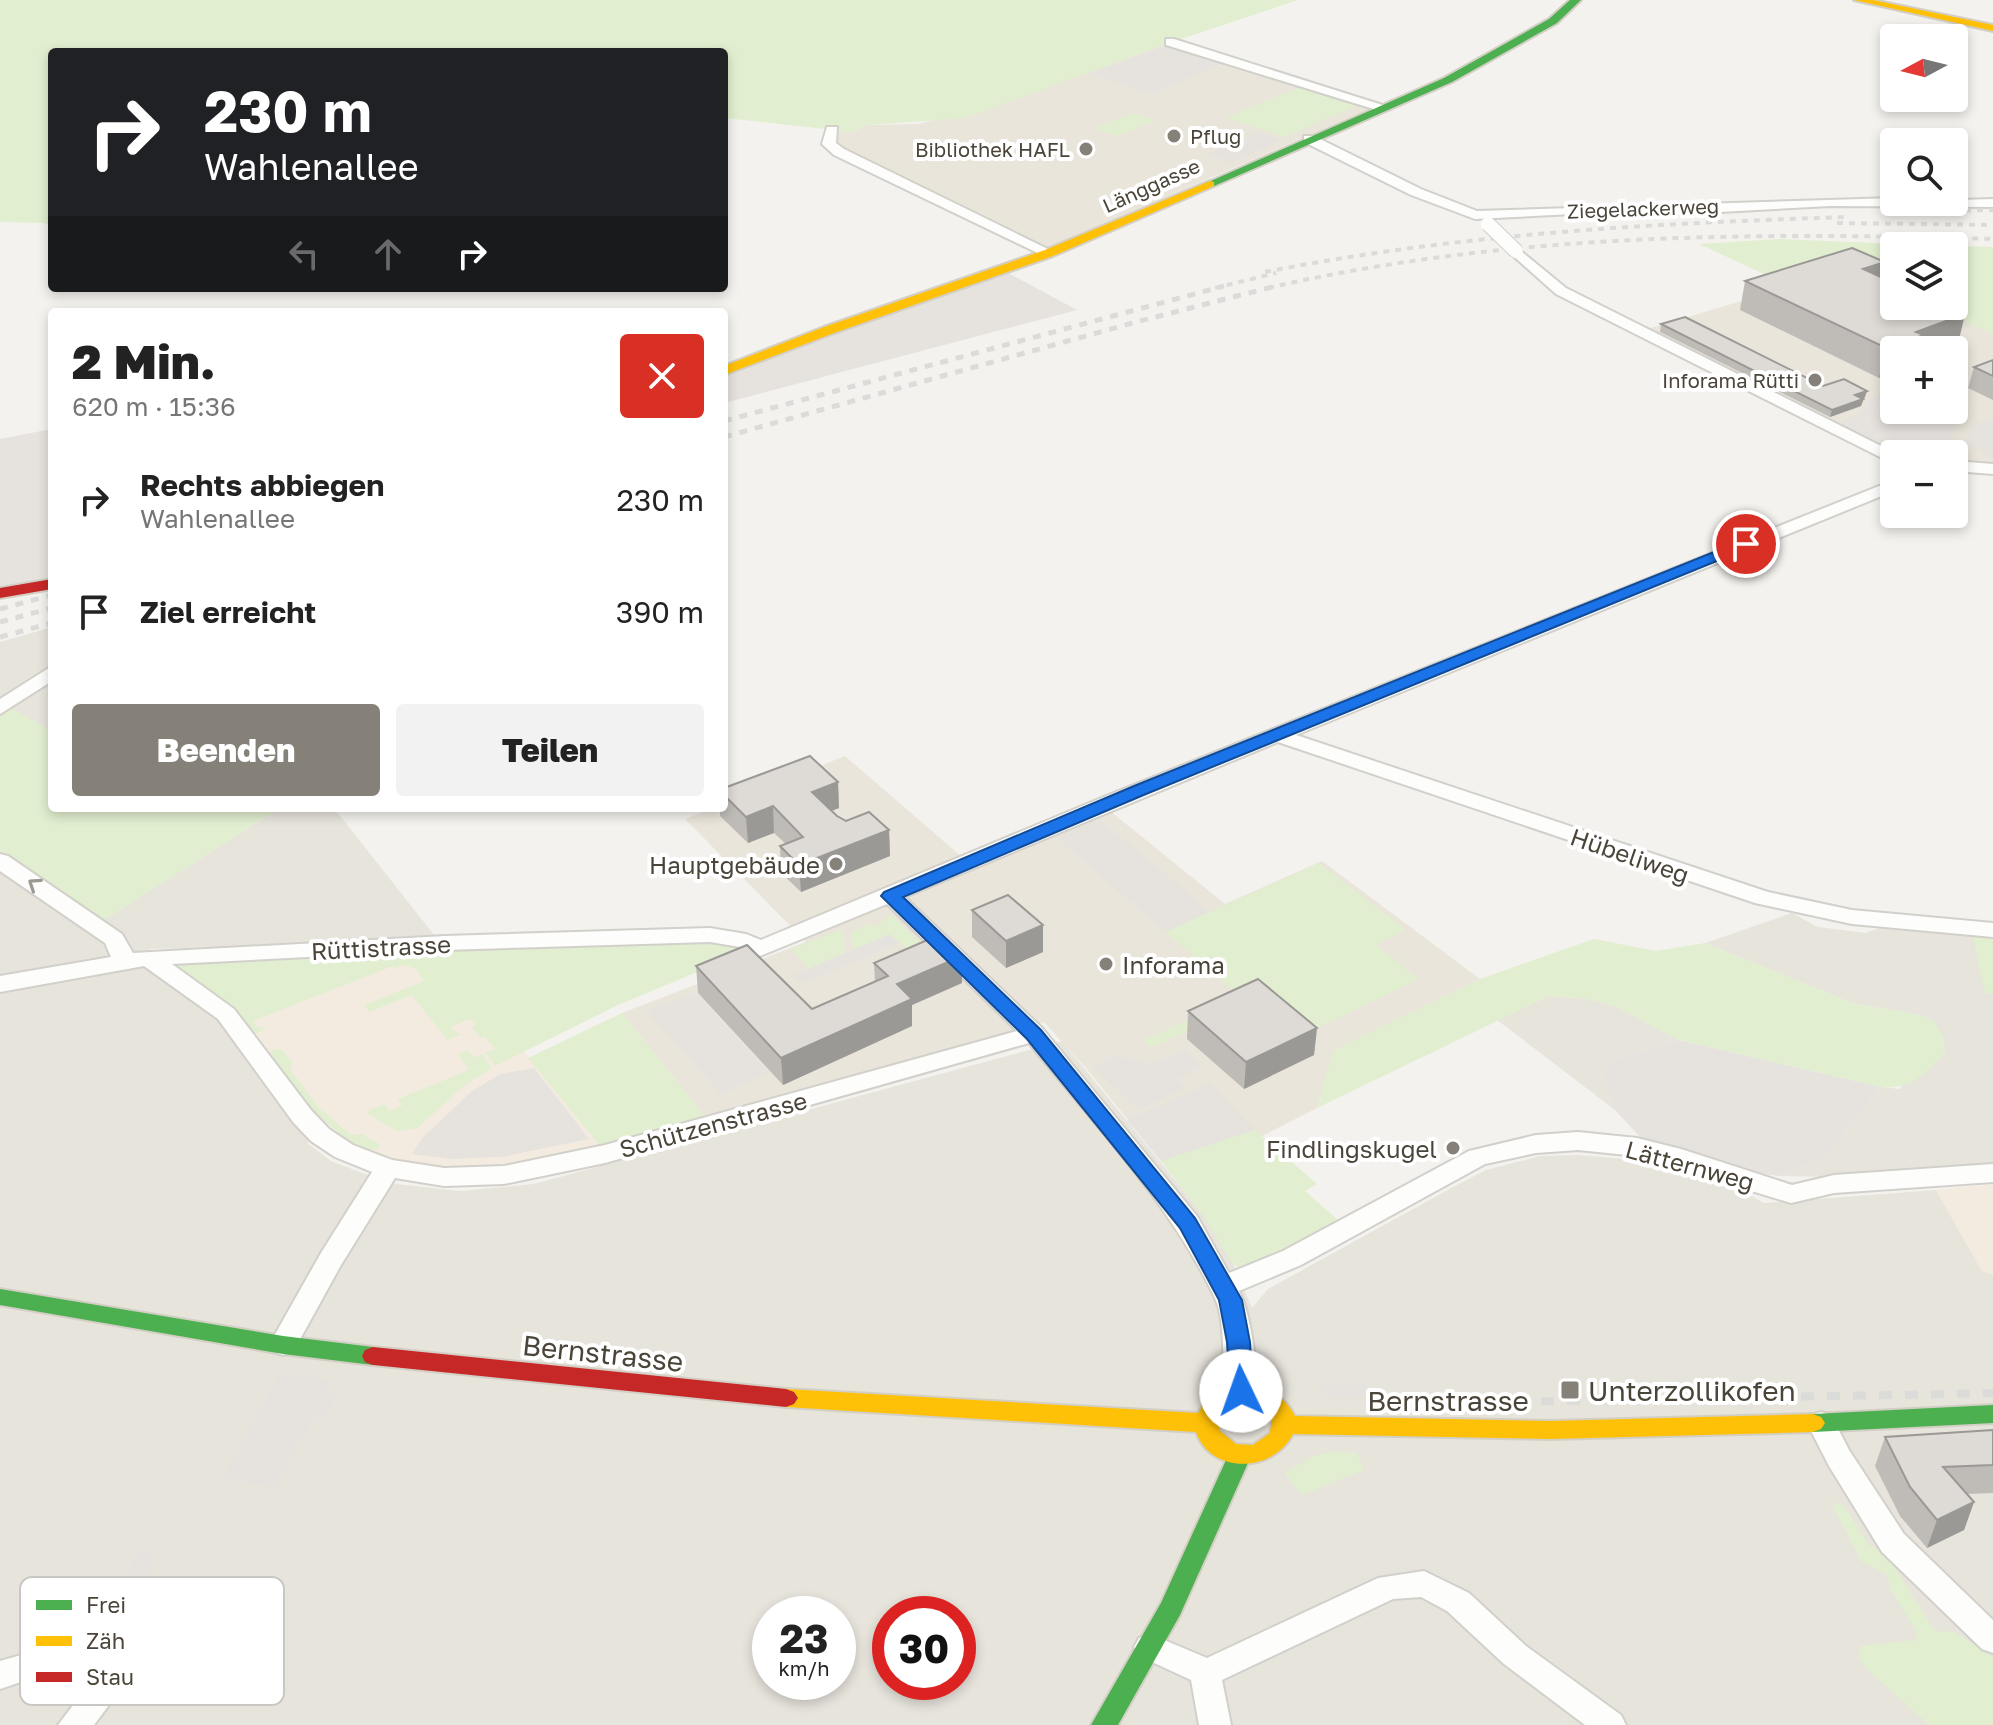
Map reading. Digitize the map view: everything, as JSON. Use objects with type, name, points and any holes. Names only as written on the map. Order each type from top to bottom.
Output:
[{"type":"main road","name":"Länggasse","points":[[728,369],[829,330],[1049,253],[1385,108],[1448,80],[1553,21],[1576,0]]},
{"type":"main road","points":[[1859,0],[1993,28]]},
{"type":"main road","points":[[1898,0],[1993,19]]},
{"type":"main road","points":[[0,593],[48,585]]},
{"type":"main road","name":"Bernstrasse","points":[[0,1297],[283,1345],[440,1365],[762,1397],[1205,1423]]},
{"type":"main road","points":[[1241,1391],[1273,1401],[1280,1408],[1286,1425],[1280,1442],[1263,1453],[1240,1454],[1216,1443],[1205,1423],[1211,1405],[1219,1398],[1241,1391]]},
{"type":"main road","name":"Bernstrasse","points":[[1286,1425],[1558,1428],[1821,1423],[1993,1414]]},
{"type":"main road","points":[[1104,1725],[1171,1608],[1240,1454]]},
{"type":"street","points":[[1170,42],[1385,108]]},
{"type":"street","points":[[832,130],[829,142],[834,150],[1049,253]]},
{"type":"street","name":"Ziegelackerweg","points":[[1309,139],[1481,220],[1573,210],[1665,211],[1830,202],[1993,203]]},
{"type":"street","points":[[1481,220],[1561,291],[1880,452]]},
{"type":"street","points":[[1968,467],[1993,469]]},
{"type":"street","points":[[1241,1391],[1239,1342],[1225,1286],[1188,1223],[1034,1034],[891,896],[1277,735],[1880,491]]},
{"type":"street","points":[[0,708],[48,675]]},
{"type":"street","name":"Hübeliweg","points":[[1277,735],[1763,898],[1852,917],[1993,930]]},
{"type":"street","name":"Schützenstrasse","points":[[0,861],[114,939],[137,960],[226,1014],[302,1116],[320,1135],[344,1151],[388,1168],[444,1177],[482,1177],[530,1171],[605,1154],[1034,1034]]},
{"type":"street","name":"Rüttistrasse","points":[[3,983],[137,960],[445,943],[710,935],[746,941],[760,949],[891,896]]},
{"type":"street","name":"Lätternweg","points":[[1225,1286],[1292,1258],[1478,1157],[1536,1144],[1578,1141],[1637,1147],[1672,1155],[1791,1194],[1834,1184],[1993,1173]]},
{"type":"street","points":[[283,1345],[330,1260],[388,1168]]},
{"type":"street","points":[[1821,1423],[1839,1458],[1893,1543],[1993,1640]]},
{"type":"street","points":[[1150,1647],[1206,1672],[1389,1587],[1414,1583],[1446,1593],[1515,1655],[1610,1725]]},
{"type":"street","points":[[0,1675],[20,1669]]},
{"type":"street","points":[[1206,1672],[1208,1699],[1215,1725]]},
{"type":"street","points":[[74,1725],[91,1705]]},
{"type":"shaded area","points":[[1172,42],[1372,108],[1048,248],[843,153],[832,140],[833,130],[853,132],[867,125],[920,124]]},
{"type":"shaded area","points":[[1170,44],[1228,61],[1152,94],[1090,74]]},
{"type":"shaded area","points":[[1257,132],[1282,140],[1232,163],[1207,154]]},
{"type":"shaded area","points":[[1008,273],[1077,310],[728,402],[728,372]]},
{"type":"shaded area","name":"Inforama Rütti","points":[[1775,291],[1880,304],[1880,320],[1964,320],[1993,334],[1993,469],[1968,467],[1968,440],[1880,440],[1880,447],[1641,331]]},
{"type":"shaded area","points":[[1880,394],[1880,424],[1956,424],[1953,437],[1951,440],[1880,440],[1880,448],[1835,427],[1862,410],[1868,399]]},
{"type":"shaded area","points":[[1993,417],[1993,458],[1968,445],[1965,440],[1973,424]]},
{"type":"shaded area","points":[[48,430],[48,578],[0,586],[0,439]]},
{"type":"shaded area","points":[[48,628],[48,730],[0,703],[0,642]]},
{"type":"shaded area","name":"Inforama","points":[[845,756],[962,857],[1099,802],[1225,904],[1322,861],[1480,979],[1334,1051],[1317,1108],[1262,1136],[1254,1130],[1161,1161],[1086,1068],[1044,1022],[706,1118],[622,1013],[806,942],[685,819],[703,812],[728,812],[728,802]]},
{"type":"shaded area","points":[[274,812],[337,812],[438,940],[150,949],[142,964],[223,1024],[313,1140],[307,1143],[331,1161],[388,1183],[460,1191],[534,1184],[1062,1041],[1205,1217],[1234,1265],[1252,1308],[1268,1289],[1453,1187],[1486,1170],[1540,1156],[1579,1155],[1638,1160],[1748,1194],[1764,1203],[1936,1190],[1982,1271],[1993,1275],[1993,1725],[0,1725],[0,870],[89,929]]},
{"type":"shaded area","points":[[1099,819],[1209,912],[1165,932],[1056,837]]},
{"type":"shaded area","points":[[1792,913],[1818,927],[1866,933],[1880,928],[1882,923],[1993,934],[1993,1166],[1829,1177],[1779,1176],[1824,1158],[1881,1087],[1900,1089],[1934,1021],[1919,1015],[1852,1003],[1705,943]]},
{"type":"shaded area","points":[[890,934],[899,943],[802,984],[794,975]]},
{"type":"shaded area","points":[[440,947],[600,1146],[505,1167],[446,1169],[408,1164],[368,1151],[342,1136],[312,1111],[242,1017],[170,966]]},
{"type":"shaded area","points":[[696,993],[769,1073],[721,1094],[646,1010]]},
{"type":"shaded area","points":[[1549,996],[1589,999],[1619,1008],[1679,1040],[1611,1060],[1603,1074],[1615,1110],[1497,1020]]},
{"type":"shaded area","points":[[1679,1040],[1881,1087],[1824,1158],[1779,1176],[1750,1172],[1641,1138],[1615,1110],[1603,1074],[1611,1060]]},
{"type":"shaded area","points":[[1185,1050],[1202,1066],[1178,1079],[1187,1088],[1139,1110],[1093,1067],[1115,1055],[1151,1064]]},
{"type":"shaded area","points":[[534,1068],[589,1139],[502,1157],[450,1159],[412,1154],[422,1138],[472,1091],[500,1074]]},
{"type":"shaded area","points":[[1210,1083],[1255,1130],[1161,1161],[1127,1120]]},
{"type":"shaded area","points":[[1993,1184],[1993,1275],[1982,1271],[1936,1190]]},
{"type":"shaded area","points":[[280,1373],[332,1381],[327,1392],[338,1394],[325,1420],[313,1418],[276,1487],[222,1479]]},
{"type":"shaded area","points":[[1363,1383],[1375,1394],[1370,1398],[1329,1398],[1317,1390],[1324,1384]]},
{"type":"shaded area","points":[[135,1552],[156,1552],[148,1577],[127,1577]]},
{"type":"green space","points":[[0,0],[1298,0],[1172,42],[966,118],[867,125],[853,132],[728,118],[728,48],[48,48],[48,224],[0,222]]},
{"type":"green space","points":[[1300,87],[1358,105],[1285,137],[1226,118]]},
{"type":"green space","points":[[1133,113],[1156,120],[1118,136],[1094,129]]},
{"type":"green space","points":[[1779,239],[1880,243],[1880,287],[1790,286],[1699,244]]},
{"type":"green space","points":[[1968,246],[1993,247],[1993,334],[1964,320],[1968,320]]},
{"type":"green space","points":[[10,707],[48,730],[48,812],[274,812],[101,922],[0,854],[0,713]]},
{"type":"green space","points":[[1319,863],[1406,930],[1376,945],[1419,979],[1307,1033],[1263,996],[1151,1048],[1143,1041],[1240,996],[1165,932]]},
{"type":"green space","points":[[888,916],[893,917],[922,944],[908,950],[890,934],[853,950],[851,932],[873,922],[872,927],[875,928]]},
{"type":"green space","points":[[843,931],[845,953],[809,969],[791,949]]},
{"type":"green space","points":[[1972,933],[1993,934],[1993,994],[1985,993]]},
{"type":"green space","points":[[709,939],[736,942],[745,952],[616,1006],[495,1066],[486,1053],[495,1049],[472,1028],[475,1024],[470,1019],[450,1027],[460,1035],[447,1040],[412,995],[369,1012],[364,1005],[424,981],[416,969],[405,965],[393,966],[253,1021],[258,1028],[266,1026],[254,1033],[242,1017],[172,963],[356,952]]},
{"type":"green space","points":[[1594,939],[1656,951],[1705,943],[1852,1003],[1919,1015],[1934,1021],[1943,1037],[1946,1051],[1910,1083],[1881,1087],[1679,1040],[1619,1008],[1589,999],[1549,996],[1317,1108],[1333,1051],[1480,979]]},
{"type":"green space","points":[[622,1013],[706,1118],[600,1146],[528,1058]]},
{"type":"green space","points":[[274,1049],[282,1050],[293,1063],[290,1069],[319,1108],[351,1135],[362,1134],[378,1143],[379,1148],[368,1151],[325,1121],[270,1055]]},
{"type":"green space","points":[[468,1050],[474,1058],[482,1054],[492,1068],[465,1085],[417,1128],[397,1131],[368,1114],[369,1110],[385,1104],[389,1111],[402,1106],[398,1099],[469,1070],[458,1054]]},
{"type":"green space","points":[[1255,1130],[1317,1184],[1305,1191],[1339,1221],[1254,1265],[1238,1267],[1232,1263],[1205,1218],[1161,1161]]},
{"type":"green space","points":[[1331,1452],[1357,1453],[1364,1470],[1304,1494],[1297,1490],[1285,1473],[1313,1456]]},
{"type":"green space","points":[[1836,1503],[1843,1505],[1869,1545],[1885,1553],[1935,1631],[1955,1632],[1993,1657],[1993,1725],[1929,1725],[1868,1670],[1858,1656],[1861,1646],[1916,1640],[1917,1632],[1890,1589],[1887,1575],[1861,1561],[1833,1506]]},
{"type":"building","points":[[1852,248],[1880,260],[1880,264],[1863,269],[1880,277],[1880,320],[1949,320],[1916,332],[1924,335],[1921,336],[1880,336],[1880,345],[1745,281]]},
{"type":"building","points":[[1685,317],[1823,386],[1844,379],[1867,391],[1855,395],[1863,399],[1832,410],[1661,324]]},
{"type":"building","points":[[1993,360],[1993,376],[1974,367]]},
{"type":"building","points":[[810,756],[838,782],[812,792],[837,816],[846,821],[869,812],[889,830],[799,865],[780,846],[803,837],[773,806],[746,817],[728,799],[728,787]]},
{"type":"building","points":[[1008,895],[1043,925],[1006,941],[972,910]]},
{"type":"building","points":[[939,935],[962,956],[897,984],[912,999],[781,1058],[696,966],[747,945],[812,1009],[888,976],[874,963]]},
{"type":"building","points":[[1258,979],[1317,1028],[1246,1062],[1188,1011]]},
{"type":"building","points":[[1993,1430],[1993,1465],[1943,1467],[1974,1502],[1937,1520],[1910,1487],[1885,1437]]},
{"type":"railway","points":[[1968,210],[1993,210]]},
{"type":"railway","points":[[1265,272],[1410,248],[1556,232],[1849,217]]},
{"type":"railway","points":[[1837,223],[1993,225]]},
{"type":"railway","points":[[1269,288],[1448,256],[1538,246],[1720,237],[1993,239]]},
{"type":"railway","points":[[1215,288],[1276,273]]},
{"type":"railway","points":[[728,420],[1224,286]]},
{"type":"railway","points":[[1269,288],[1276,286]]},
{"type":"railway","points":[[728,436],[1269,288]]},
{"type":"railway","points":[[0,609],[48,596]]},
{"type":"railway","points":[[0,622],[48,609]]},
{"type":"railway","points":[[0,637],[48,624]]},
{"type":"railway","points":[[1515,1402],[1993,1393]]},
{"type":"traffic: fast","points":[[1210,184],[1448,80],[1553,21],[1576,0]]},
{"type":"traffic: fast","points":[[0,1297],[283,1345],[373,1356]]},
{"type":"traffic: fast","points":[[1813,1423],[1993,1414]]},
{"type":"traffic: fast","points":[[1104,1725],[1171,1608],[1240,1454]]},
{"type":"traffic: slow","points":[[1859,0],[1993,28]]},
{"type":"traffic: slow","points":[[728,369],[829,330],[1049,253],[1210,184]]},
{"type":"traffic: slow","points":[[1241,1391],[1266,1398],[1279,1407],[1284,1417],[1284,1429],[1278,1440],[1257,1454],[1243,1456],[1220,1445],[1208,1434],[1207,1425],[1214,1405],[1225,1396],[1241,1391]]},
{"type":"traffic: slow","points":[[786,1398],[1205,1423]]},
{"type":"traffic: slow","points":[[1286,1425],[1551,1430],[1813,1423]]},
{"type":"traffic: jam","points":[[0,593],[48,585]]},
{"type":"traffic: jam","points":[[373,1356],[786,1398]]},
{"type":"place","name":"Pflug","points":[[1174,136]]},
{"type":"place","name":"Bibliothek HAFL","points":[[1086,149]]},
{"type":"place","name":"Inforama Rütti","points":[[1815,380]]},
{"type":"place","name":"Hauptgebäude","points":[[836,864]]},
{"type":"place","name":"Inforama","points":[[1106,964]]},
{"type":"place","name":"Findlingskugel","points":[[1453,1148]]},
{"type":"place","name":"Unterzollikofen","points":[[1570,1390]]},
{"type":"route","points":[[1241,1391],[1239,1342],[1230,1300],[1188,1223],[1034,1034],[891,896],[1140,790],[1746,544]]}]
